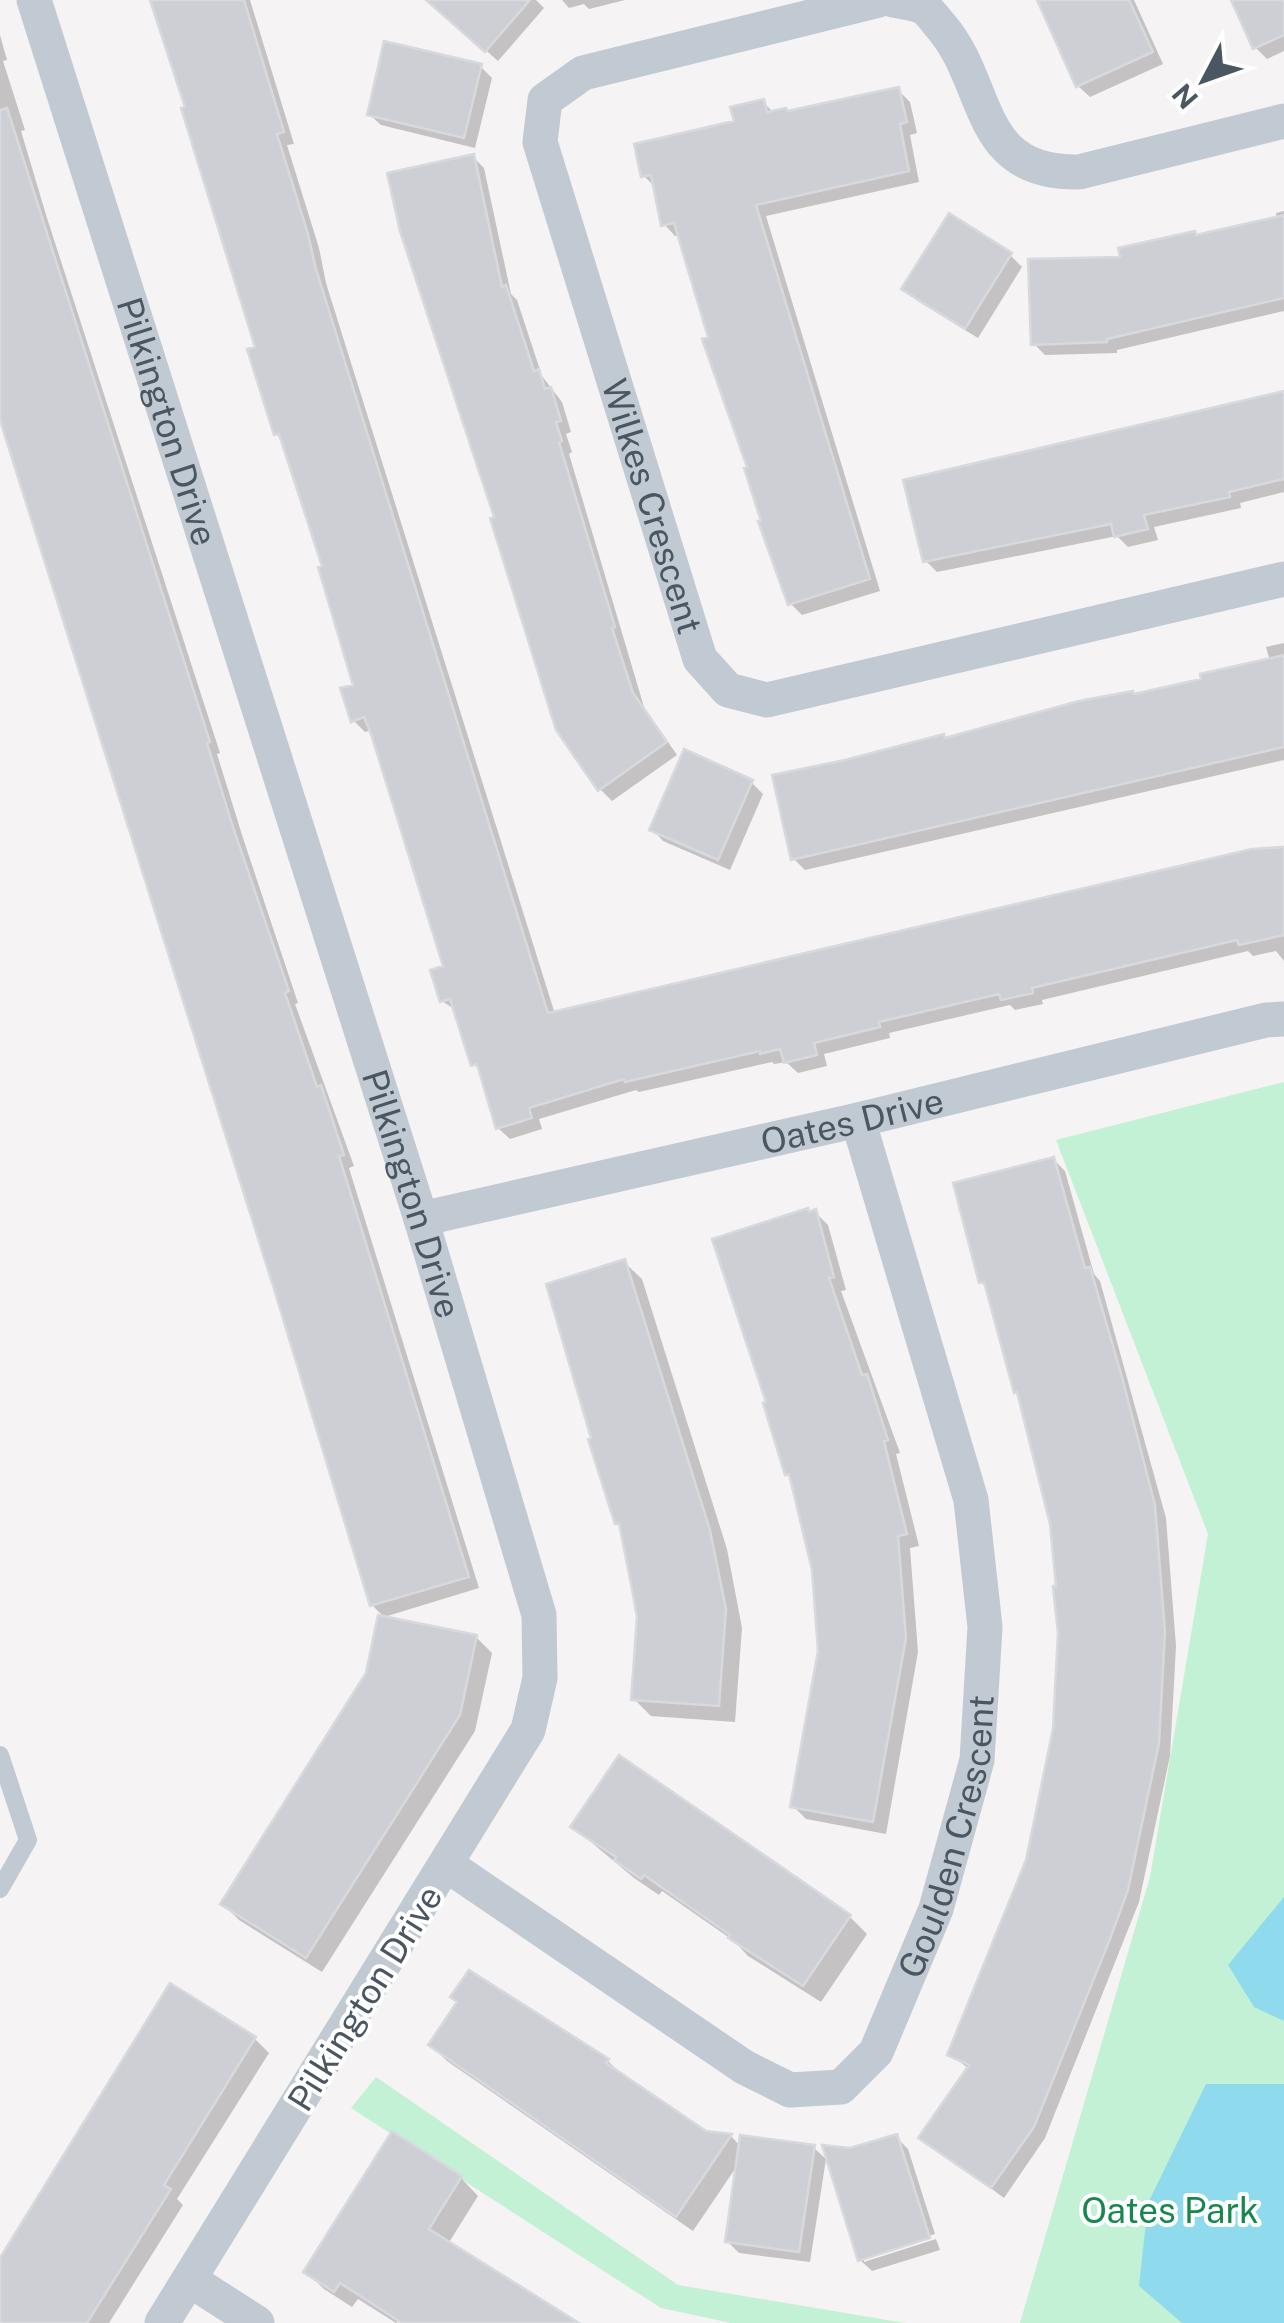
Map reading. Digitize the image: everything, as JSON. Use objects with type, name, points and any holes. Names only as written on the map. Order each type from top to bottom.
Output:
[{"type":"street","name":"Pilkington Drive","points":[[34,0],[421,1218],[539,1615],[540,1678],[528,1730],[162,2323]]},
{"type":"street","name":"Wilkes Crescent","points":[[879,0],[583,73],[545,100],[540,142],[700,659],[728,690],[766,700],[1284,579]]},
{"type":"street","points":[[892,0],[924,8],[949,35],[991,127],[1018,160],[1052,172],[1079,172],[1284,121]]},
{"type":"street","name":"Oates Drive","points":[[421,1218],[858,1120],[1266,1020],[1284,1019]]},
{"type":"street","name":"Goulden Crescent","points":[[448,1865],[744,2067],[790,2090],[841,2087],[876,2052],[936,1910],[977,1760],[986,1627],[971,1500],[858,1120]]},
{"type":"street","points":[[190,2280],[257,2323]]},
{"type":"lane","points":[[0,1755],[28,1840],[0,1889]]},
{"type":"green space","name":"Oates Park","points":[[1284,1082],[1284,2323],[1020,2323],[1150,1877],[1208,1534],[1056,1140]]},
{"type":"green space","points":[[376,2077],[678,2285],[905,2323],[731,2323],[661,2308],[351,2108]]},
{"type":"water","points":[[1284,1897],[1284,2021],[1254,2007],[1228,1965]]},
{"type":"water","points":[[1206,2084],[1284,2084],[1284,2323],[1182,2323],[1139,2286],[1148,2203]]},
{"type":"building","points":[[150,0],[244,0],[284,132],[277,134],[316,269],[548,1013],[1252,849],[1284,847],[1284,935],[1239,945],[1237,940],[1032,988],[1033,993],[1001,1000],[999,994],[879,1022],[880,1027],[814,1043],[817,1055],[784,1063],[780,1049],[760,1051],[625,1082],[624,1079],[529,1108],[532,1118],[496,1129],[477,1064],[471,1066],[450,999],[440,1002],[430,970],[443,966],[372,737],[364,717],[351,722],[340,688],[353,685],[318,567],[322,566],[247,349],[255,347]]},
{"type":"building","points":[[426,0],[530,0],[485,52]]},
{"type":"building","points":[[1037,0],[1129,0],[1153,52],[1076,87]]},
{"type":"building","points":[[1231,0],[1284,0],[1284,35],[1253,49]]},
{"type":"building","points":[[384,41],[482,64],[464,138],[367,115]]},
{"type":"building","points":[[899,87],[907,122],[900,124],[909,171],[756,205],[870,579],[788,605],[758,521],[744,468],[747,467],[702,339],[708,337],[674,223],[661,226],[651,175],[641,177],[634,144],[734,121],[730,107],[764,99],[767,112],[786,108],[787,111]]},
{"type":"building","points":[[7,108],[210,742],[207,743],[232,824],[289,991],[285,993],[344,1155],[339,1156],[469,1577],[370,1606],[0,420],[0,110]]},
{"type":"building","points":[[474,154],[502,287],[506,285],[534,371],[539,369],[545,389],[551,387],[561,421],[556,422],[562,441],[559,442],[633,693],[667,742],[598,791],[556,730],[490,518],[494,517],[400,231],[387,173]]},
{"type":"building","points":[[949,213],[1012,253],[965,329],[901,289]]},
{"type":"building","points":[[1284,215],[1284,298],[1107,342],[1031,345],[1028,259],[1120,257],[1118,248]]},
{"type":"building","points":[[1284,391],[1284,479],[1229,492],[1230,497],[1144,515],[1148,529],[1114,537],[1111,524],[923,562],[903,480]]},
{"type":"building","points":[[1284,655],[1284,747],[791,860],[772,775],[944,734],[945,738],[1079,701],[1201,679],[1200,674]]},
{"type":"building","points":[[684,749],[753,780],[718,860],[649,830]]},
{"type":"building","points":[[1054,1157],[1085,1268],[1090,1267],[1122,1377],[1155,1505],[1165,1632],[1159,1743],[1128,1890],[1110,1939],[1034,2127],[991,2188],[918,2138],[969,2065],[947,2055],[1026,1860],[1053,1729],[1058,1633],[1050,1524],[1017,1392],[1014,1393],[984,1282],[979,1283],[953,1183]]},
{"type":"building","points":[[808,1208],[809,1212],[816,1209],[834,1277],[829,1278],[888,1440],[884,1441],[907,1534],[898,1536],[906,1638],[873,1822],[790,1807],[818,1651],[812,1570],[789,1474],[785,1475],[763,1403],[766,1402],[712,1239]]},
{"type":"building","points":[[625,1259],[710,1530],[726,1609],[719,1706],[631,1700],[637,1617],[619,1523],[615,1524],[588,1439],[591,1438],[546,1284]]},
{"type":"building","points":[[378,1615],[477,1635],[460,1715],[306,1958],[220,1904],[366,1673]]},
{"type":"building","points":[[619,1755],[851,1915],[803,1986],[570,1827]]},
{"type":"building","points":[[469,1970],[609,2059],[606,2063],[706,2131],[732,2134],[676,2217],[428,2045],[457,2002],[450,1997]]},
{"type":"building","points":[[170,1983],[256,2037],[164,2185],[171,2189],[87,2323],[0,2323],[0,2258]]},
{"type":"building","points":[[392,2131],[462,2176],[429,2229],[579,2323],[402,2323],[340,2283],[334,2292],[303,2272]]},
{"type":"building","points":[[897,2134],[930,2238],[858,2261],[822,2145],[850,2148]]},
{"type":"building","points":[[740,2135],[815,2145],[799,2252],[725,2242]]}]
